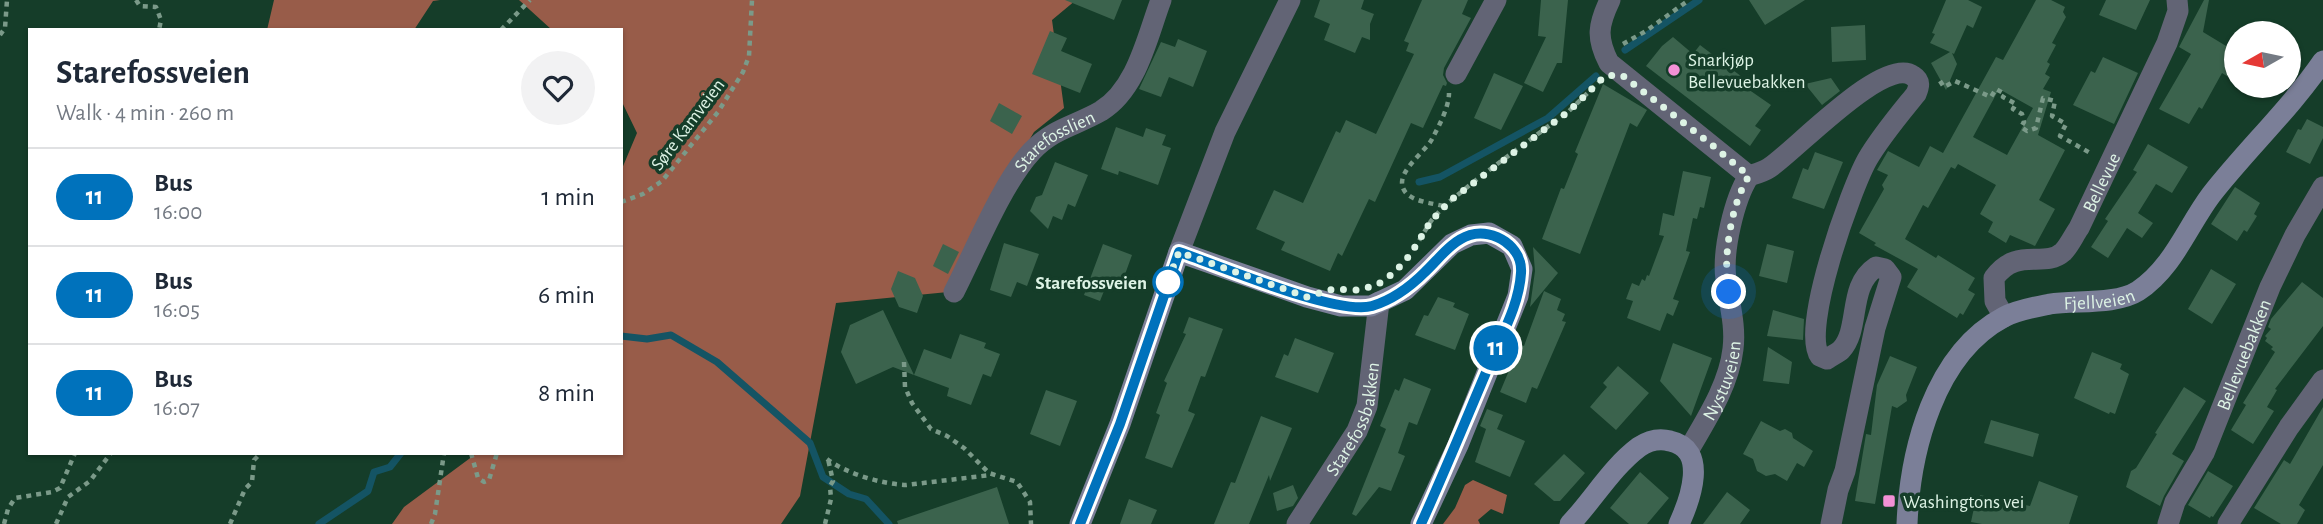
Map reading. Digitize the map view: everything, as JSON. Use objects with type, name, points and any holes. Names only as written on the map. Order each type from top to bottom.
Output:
[{"type":"street","name":"Starefosslien","points":[[954,292],[1007,187],[1031,152],[1048,136],[1100,111],[1124,90],[1140,57],[1161,0]]},
{"type":"street","points":[[1080,524],[1120,424],[1179,252],[1225,132],[1290,0]]},
{"type":"street","points":[[1456,74],[1496,0]]},
{"type":"street","points":[[1610,0],[1600,29],[1600,47],[1609,63],[1749,176],[1768,169],[1835,112],[1878,80],[1901,72],[1917,78],[1920,86],[1916,94],[1880,140],[1856,181],[1823,285],[1814,346],[1820,356],[1827,359],[1842,349],[1849,335],[1861,283],[1868,272],[1876,267],[1885,270],[1891,277],[1875,328],[1831,524]]},
{"type":"street","name":"Bellevue","points":[[2004,317],[1995,300],[1994,278],[2001,268],[2013,260],[2049,257],[2062,253],[2078,228],[2167,43],[2178,11],[2177,0]]},
{"type":"street","name":"Fjellveien","points":[[1907,524],[1916,447],[1927,415],[1960,354],[1979,335],[2004,317],[2050,304],[2126,297],[2138,291],[2172,258],[2208,199],[2306,85],[2323,61]]},
{"type":"street","name":"Nystuveien","points":[[1688,451],[1730,369],[1734,327],[1726,278],[1726,256],[1741,189],[1749,176]]},
{"type":"street","name":"Bellevuebakken","points":[[2168,524],[2175,502],[2204,453],[2270,288],[2295,235],[2323,187]]},
{"type":"street","points":[[1179,252],[1307,297],[1341,306],[1371,306],[1405,290],[1452,244],[1471,235],[1489,233],[1512,246],[1522,269],[1518,296],[1458,445],[1421,524]]},
{"type":"street","name":"Starefossbakken","points":[[1297,524],[1357,431],[1367,406],[1379,302]]},
{"type":"street","points":[[2228,524],[2289,426],[2323,380]]},
{"type":"street","points":[[1570,524],[1625,460],[1638,448],[1662,439],[1677,442],[1688,451],[1694,467],[1694,481],[1679,524]]},
{"type":"path","points":[[0,35],[5,28],[6,0]]},
{"type":"path","points":[[136,0],[141,6],[156,7],[159,28]]},
{"type":"path","points":[[503,28],[530,0]]},
{"type":"path","name":"Søre Kamveien","points":[[623,201],[643,194],[662,181],[718,112],[743,72],[749,56],[752,0]]},
{"type":"path","points":[[1620,46],[1689,0]]},
{"type":"path","points":[[1410,255],[1431,221],[1444,206],[1569,111],[1605,76],[1622,75]]},
{"type":"path","points":[[1943,85],[1955,80],[1991,97],[1996,89],[2015,104],[2013,109],[2022,114],[2024,122],[2021,127],[2027,131],[2036,128],[2043,97],[2055,101],[2052,116],[2066,124],[2060,136],[2095,155],[2093,159]]},
{"type":"path","points":[[1444,206],[1416,199],[1405,192],[1402,183],[1410,164],[1432,140],[1449,102]]},
{"type":"path","points":[[904,362],[905,387],[912,404],[932,429],[957,443],[992,475]]},
{"type":"path","points":[[4,524],[8,509],[15,498],[52,492],[60,488],[74,455]]},
{"type":"path","points":[[56,524],[68,497],[75,489],[90,481],[110,455]]},
{"type":"path","points":[[230,524],[245,489],[252,482],[254,460],[259,455]]},
{"type":"path","points":[[431,524],[435,514],[444,455]]},
{"type":"path","points":[[472,455],[478,478],[484,482],[492,475],[497,455]]},
{"type":"path","points":[[825,524],[832,484],[827,459],[848,471],[896,485],[992,475],[1008,477],[1020,485],[1030,502],[1031,524]]},
{"type":"shaded area","points":[[274,0],[440,0],[433,1],[415,28],[267,28]]},
{"type":"shaded area","points":[[519,0],[1076,0],[1052,20],[1064,108],[1034,132],[974,234],[948,292],[836,303],[800,496],[781,524],[392,524],[404,507],[474,455],[623,455],[623,166],[637,133],[623,104],[623,28],[550,28]]},
{"type":"shaded area","points":[[1473,480],[1507,495],[1503,514],[1491,509],[1478,520],[1480,524],[1443,524],[1455,508],[1465,485]]},
{"type":"building","points":[[1065,0],[1122,0],[1114,20]]},
{"type":"building","points":[[1320,0],[1364,0],[1361,9],[1374,14],[1370,24],[1370,40],[1362,37],[1355,53],[1324,40],[1330,24],[1314,17]]},
{"type":"building","points":[[1422,0],[1468,0],[1462,14],[1471,18],[1444,68],[1446,86],[1443,85],[1423,128],[1411,123],[1375,202],[1369,199],[1342,256],[1338,253],[1330,271],[1281,250],[1285,242],[1256,229],[1274,190],[1303,203],[1336,131],[1340,133],[1346,120],[1376,134],[1414,54],[1406,51],[1409,43],[1404,41]]},
{"type":"building","points":[[1541,0],[1568,0],[1562,63],[1557,63],[1543,92],[1524,83],[1546,37],[1538,36]]},
{"type":"building","points":[[1749,0],[1805,0],[1765,25]]},
{"type":"building","points":[[1946,0],[1968,0],[1982,7],[1973,28],[1967,25],[1954,54],[1952,53],[1957,64],[1946,90],[1931,63],[1950,52],[1930,43]]},
{"type":"building","points":[[2036,0],[2051,0],[2065,7],[2063,12],[2066,17],[2052,43],[2056,45],[2047,62],[2050,64],[2045,74],[2050,77],[2043,89],[2051,92],[2038,135],[2065,150],[2039,200],[2055,209],[2035,246],[2010,235],[2006,243],[1988,232],[1993,222],[1980,214],[1996,185],[1958,164],[1955,169],[1951,167],[1928,208],[1923,205],[1905,239],[1975,278],[1968,290],[1975,294],[1963,315],[1960,313],[1957,318],[1907,287],[1918,269],[1874,245],[1876,243],[1859,233],[1884,189],[1882,185],[1888,175],[1877,170],[1888,151],[1919,167],[1930,146],[1943,153],[1996,57],[2003,60]],"holes":[[[1999,89],[2033,108],[2007,155],[1973,137]]]},
{"type":"building","points":[[2106,0],[2150,0],[2136,30],[2099,15]]},
{"type":"building","points":[[2204,0],[2209,0],[2203,32],[2224,45],[2224,74],[2222,73],[2202,109],[2199,107],[2189,124],[2159,109],[2191,54],[2179,47]]},
{"type":"building","points":[[1865,25],[1866,60],[1832,62],[1831,27]]},
{"type":"building","points":[[1050,31],[1067,38],[1061,51],[1092,64],[1080,93],[1032,74]]},
{"type":"building","points":[[1673,37],[1693,54],[1700,45],[1750,83],[1745,87],[1771,105],[1755,126],[1761,130],[1750,146],[1646,66]]},
{"type":"building","points":[[1178,39],[1207,51],[1193,87],[1169,77],[1161,97],[1139,89],[1161,42],[1175,47]]},
{"type":"building","points":[[2103,57],[2138,73],[2114,124],[2073,105],[2091,71],[2095,73]]},
{"type":"building","points":[[1494,73],[1523,86],[1501,130],[1474,118]]},
{"type":"building","points":[[1831,78],[1840,91],[1822,105],[1805,84]]},
{"type":"building","points":[[1603,84],[1647,110],[1637,127],[1630,123],[1580,254],[1542,239],[1561,188],[1564,189],[1578,154],[1575,152]]},
{"type":"building","points":[[999,103],[1022,116],[1012,134],[990,121]]},
{"type":"building","points":[[2307,119],[2323,127],[2323,138],[2310,164],[2286,152],[2298,129],[2301,130]]},
{"type":"building","points":[[1116,127],[1143,137],[1146,128],[1166,135],[1162,145],[1171,148],[1158,185],[1119,171],[1118,175],[1101,169]]},
{"type":"building","points":[[2148,144],[2188,167],[2172,193],[2156,184],[2138,213],[2153,223],[2142,238],[2127,228],[2108,258],[2091,247],[2108,221],[2105,219],[2137,172],[2133,170]]},
{"type":"building","points":[[1815,152],[1843,162],[1824,209],[1792,198],[1803,168],[1808,170]]},
{"type":"building","points":[[1055,162],[1088,175],[1075,207],[1068,204],[1062,220],[1053,216],[1048,229],[1030,211],[1036,197],[1042,195]]},
{"type":"building","points":[[1683,171],[1711,177],[1704,208],[1700,207],[1697,219],[1693,218],[1686,251],[1690,252],[1673,299],[1679,301],[1673,316],[1667,313],[1660,331],[1627,318],[1633,301],[1626,299],[1632,283],[1639,286],[1642,279],[1645,281],[1647,275],[1649,276],[1664,236],[1659,235],[1663,213],[1674,216]]},
{"type":"building","points":[[2235,187],[2260,203],[2254,214],[2257,216],[2247,232],[2244,230],[2237,241],[2211,224]]},
{"type":"building","points":[[1004,243],[1039,254],[1027,286],[1017,282],[1011,297],[990,290]]},
{"type":"building","points":[[943,244],[959,252],[948,274],[933,266]]},
{"type":"building","points":[[1103,244],[1132,255],[1119,291],[1106,286],[1100,301],[1084,295]]},
{"type":"building","points":[[1767,244],[1794,251],[1787,283],[1759,276]]},
{"type":"building","points":[[1533,247],[1558,273],[1530,307],[1535,271]]},
{"type":"building","points":[[2211,269],[2236,284],[2212,324],[2188,309]]},
{"type":"building","points":[[898,271],[915,278],[923,296],[917,313],[899,307],[891,289]]},
{"type":"building","points":[[2302,282],[2323,298],[2323,326],[2275,389],[2277,390],[2267,407],[2274,411],[2253,444],[2231,430],[2246,405],[2243,403],[2275,352],[2265,341],[2265,336],[2271,329],[2268,327],[2271,319]]},
{"type":"building","points":[[1544,291],[1561,299],[1557,310],[1565,314],[1562,321],[1566,322],[1537,389],[1532,387],[1526,403],[1500,392],[1513,361],[1507,359],[1514,342],[1524,346]]},
{"type":"building","points":[[1438,297],[1455,303],[1453,307],[1469,314],[1455,350],[1415,335],[1424,315],[1428,316]]},
{"type":"building","points":[[883,310],[914,375],[893,367],[856,384],[841,352],[850,325]]},
{"type":"building","points":[[1773,310],[1804,319],[1803,340],[1767,336]]},
{"type":"building","points":[[1189,317],[1223,329],[1205,377],[1201,376],[1188,411],[1195,414],[1172,468],[1145,458],[1160,415],[1156,413],[1167,383],[1164,381],[1186,334],[1183,333]]},
{"type":"building","points":[[960,334],[986,343],[984,348],[1000,354],[991,377],[983,374],[971,405],[947,396],[949,388],[914,375],[924,349],[951,359]]},
{"type":"building","points":[[1295,338],[1334,353],[1318,393],[1275,377],[1284,354],[1288,356]]},
{"type":"building","points":[[1673,343],[1712,358],[1691,416],[1660,381]]},
{"type":"building","points":[[1768,347],[1792,362],[1789,384],[1763,381]]},
{"type":"building","points":[[2092,352],[2122,364],[2120,369],[2129,374],[2115,414],[2109,414],[2074,398]]},
{"type":"building","points":[[1890,356],[1917,367],[1906,395],[1907,401],[1897,408],[1892,406],[1875,504],[1855,501],[1866,434],[1871,435],[1877,385]]},
{"type":"building","points":[[1618,366],[1649,393],[1616,430],[1590,407],[1607,387],[1603,383]]},
{"type":"building","points":[[1404,378],[1431,389],[1417,425],[1409,422],[1398,453],[1405,456],[1391,491],[1379,487],[1356,516],[1352,514],[1386,429],[1380,426],[1395,389],[1399,391]]},
{"type":"building","points":[[2184,387],[2206,401],[2172,454],[2184,461],[2160,506],[2126,487],[2131,471],[2136,468]]},
{"type":"building","points":[[1046,390],[1077,401],[1060,446],[1030,434]]},
{"type":"building","points":[[2323,407],[2323,465],[2299,505],[2305,510],[2297,524],[2281,524],[2254,508],[2284,460],[2290,464]]},
{"type":"building","points":[[1487,409],[1503,415],[1497,429],[1525,441],[1510,477],[1475,462],[1486,429],[1480,426]]},
{"type":"building","points":[[1261,416],[1292,428],[1270,481],[1269,475],[1249,524],[1214,524],[1231,482],[1235,483]]},
{"type":"building","points":[[1991,420],[2039,434],[2033,457],[1984,443]]},
{"type":"building","points":[[1761,421],[1780,431],[1785,429],[1792,433],[1793,438],[1813,451],[1804,467],[1797,463],[1787,481],[1775,474],[1766,476],[1757,471],[1753,459],[1743,454]]},
{"type":"building","points":[[1564,454],[1585,473],[1560,501],[1554,501],[1534,484]]},
{"type":"building","points":[[2208,471],[2233,486],[2210,518],[2188,505]]},
{"type":"building","points":[[1640,472],[1669,498],[1647,524],[1629,524],[1610,508]]},
{"type":"building","points":[[2039,481],[2078,496],[2069,524],[1971,522],[1975,503],[1978,503],[1980,495],[2030,506]]},
{"type":"building","points":[[1293,485],[1298,498],[1293,506],[1277,511],[1273,493]]},
{"type":"building","points":[[997,487],[1009,524],[898,524],[897,521]]},
{"type":"building","points":[[1727,492],[1750,510],[1740,524],[1703,524]]},
{"type":"building","points":[[1129,499],[1157,510],[1151,524],[1120,524]]},
{"type":"waterway","points":[[1625,50],[1699,0]]},
{"type":"waterway","points":[[1419,182],[1440,177],[1548,118],[1596,76]]},
{"type":"waterway","points":[[623,336],[647,339],[671,335],[717,362],[810,443],[823,477],[849,494],[866,499],[889,524]]},
{"type":"waterway","points":[[319,524],[368,491],[374,472],[390,467],[399,455]]},
{"type":"bus line","name":"11","points":[[1080,524],[1120,424],[1179,252],[1307,297],[1341,306],[1371,306],[1405,290],[1452,244],[1471,235],[1489,233],[1512,246],[1522,269],[1518,296],[1458,445],[1421,524]]},
{"type":"place","name":"Snarkjøp Bellevuebakken","points":[[1674,70]]},
{"type":"place","name":"Starefossveien","points":[[1168,282]]},
{"type":"place","name":"Washingtons vei","points":[[1889,501]]},
{"type":"route","points":[[1168,282],[1166,286],[1179,252],[1307,297],[1333,289],[1358,290],[1377,285],[1395,272],[1410,255],[1431,221],[1451,200],[1569,111],[1605,76],[1622,75],[1749,176],[1741,189],[1726,256],[1729,292]]}]
